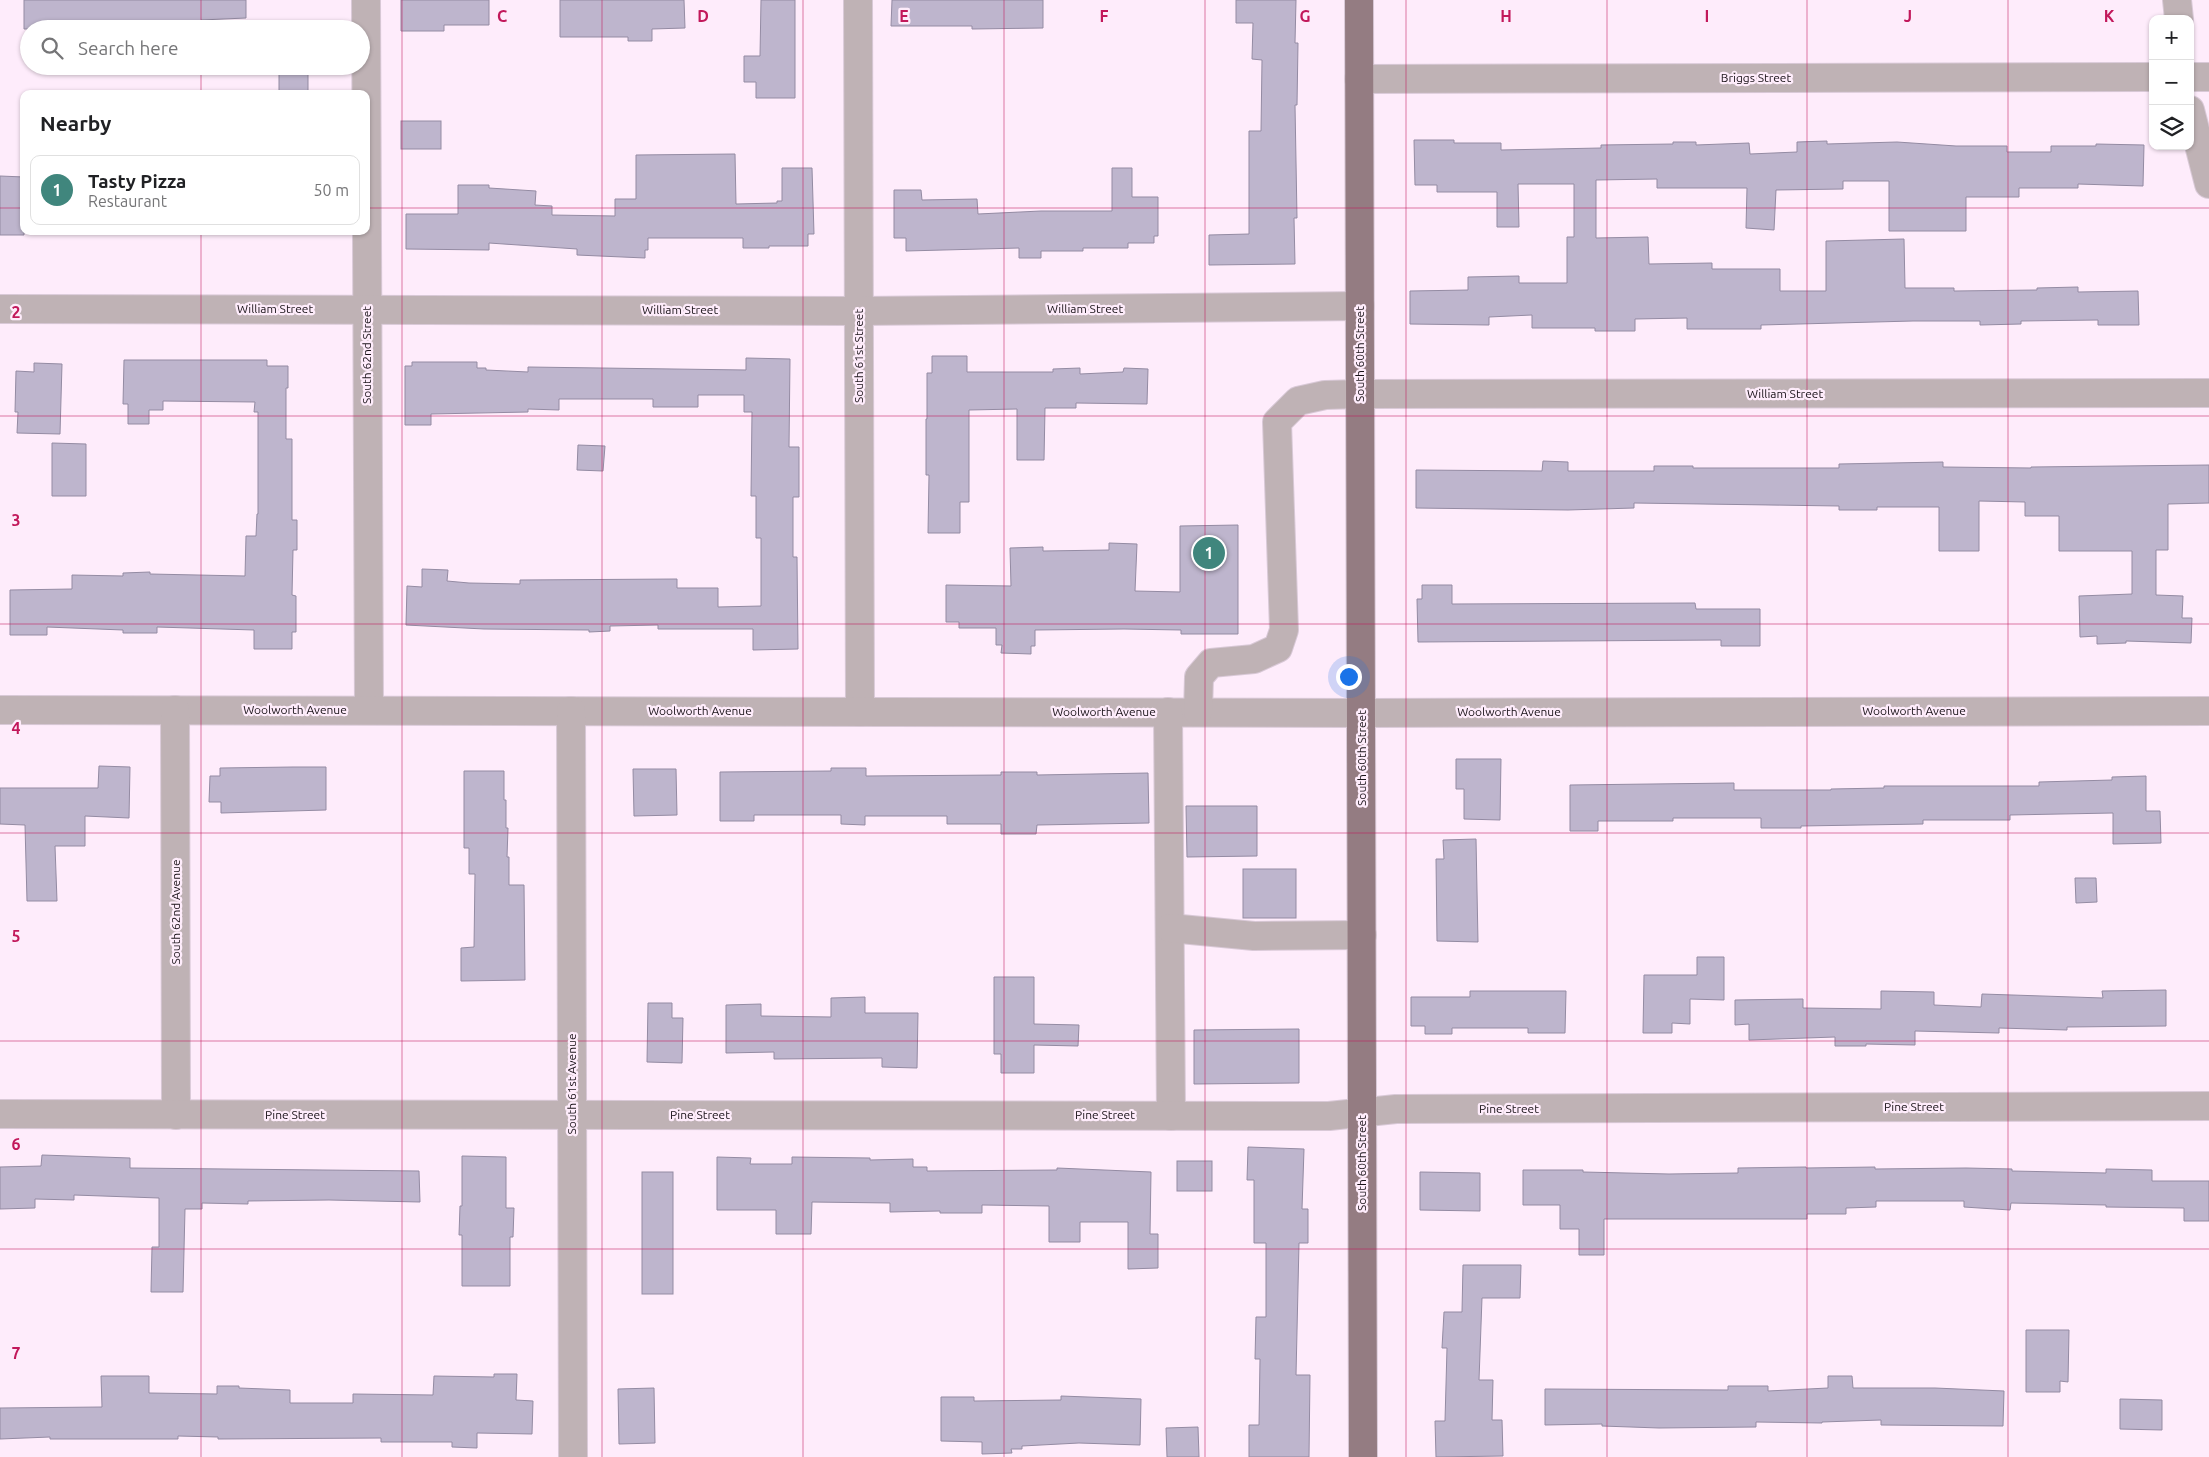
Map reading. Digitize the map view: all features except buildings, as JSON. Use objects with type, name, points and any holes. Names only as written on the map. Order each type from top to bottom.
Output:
[{"type":"main road","name":"South 60th Street","points":[[1359,0],[1363,1457]]},
{"type":"street","name":"South 62nd Street","points":[[366,0],[366,20]]},
{"type":"street","name":"South 61st Street","points":[[858,0],[860,712]]},
{"type":"street","points":[[2177,0],[2179,15]]},
{"type":"street","name":"South 62nd Street","points":[[366,75],[366,90]]},
{"type":"street","name":"Briggs Street","points":[[1359,79],[2149,77]]},
{"type":"street","points":[[2194,77],[2209,77]]},
{"type":"street","points":[[2194,126],[2209,184]]},
{"type":"street","name":"South 62nd Street","points":[[367,235],[369,710]]},
{"type":"street","name":"William Street","points":[[0,309],[859,311],[1360,306]]},
{"type":"street","name":"William Street","points":[[1198,712],[1199,677],[1211,663],[1254,659],[1278,648],[1284,630],[1277,422],[1298,401],[1325,395],[1360,394],[2209,393]]},
{"type":"street","name":"Woolworth Avenue","points":[[0,710],[1362,713],[2209,711]]},
{"type":"street","name":"South 62nd Avenue","points":[[175,710],[176,1115]]},
{"type":"street","name":"South 61st Avenue","points":[[571,711],[573,1457]]},
{"type":"street","points":[[1168,712],[1171,1116]]},
{"type":"street","points":[[1170,928],[1254,936],[1362,935]]},
{"type":"street","name":"Pine Street","points":[[0,1114],[1329,1116],[1396,1109],[2209,1106]]},
{"type":"place","name":"Tasty Pizza","points":[[1209,553]]}]
